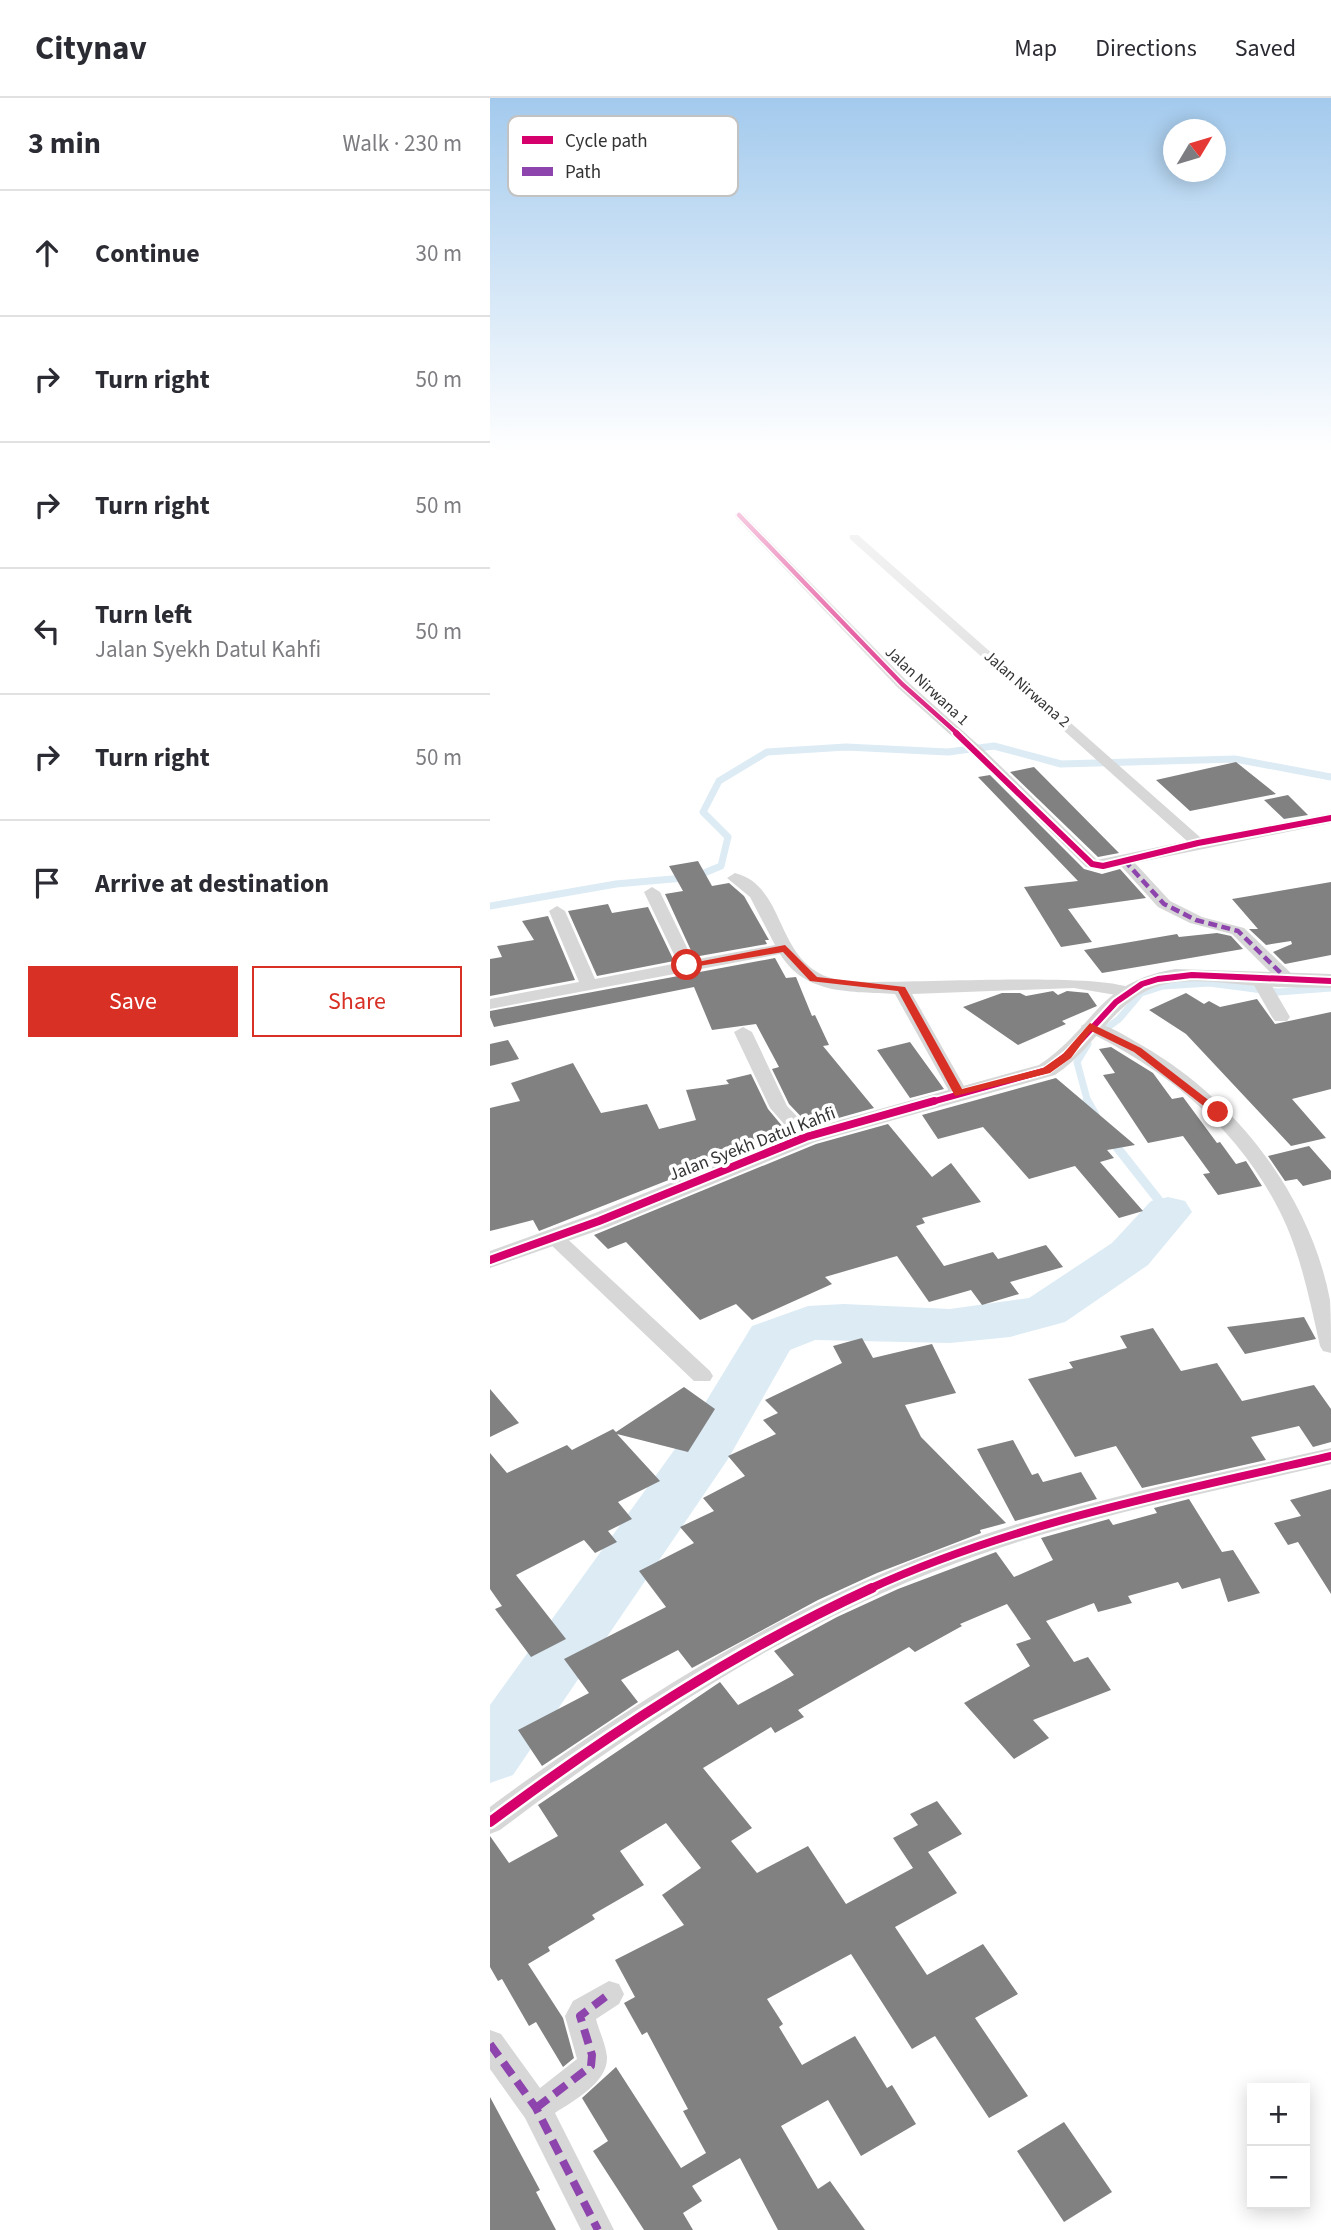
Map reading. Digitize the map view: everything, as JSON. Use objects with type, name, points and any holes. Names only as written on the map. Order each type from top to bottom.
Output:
[{"type":"street","name":"Jalan Nirwana 1","points":[[776,553],[902,684],[974,749],[1092,864],[1103,866],[1124,860]]},
{"type":"street","name":"Jalan Nirwana 2","points":[[873,553],[1198,843]]},
{"type":"street","points":[[1289,981],[1238,931],[1196,920],[1164,904],[1124,860],[1331,818]]},
{"type":"street","points":[[735,878],[747,883],[785,948],[814,979],[901,989],[1074,984],[1128,992]]},
{"type":"street","points":[[652,892],[687,965]]},
{"type":"street","points":[[557,911],[589,985]]},
{"type":"street","points":[[490,1004],[785,948]]},
{"type":"street","name":"Jalan Syekh Datul Kahfi","points":[[490,1260],[806,1137],[1046,1070],[1098,1030],[1128,992],[1164,977],[1183,975],[1264,988],[1289,981],[1331,981]]},
{"type":"street","points":[[1264,988],[1280,1017]]},
{"type":"street","points":[[901,989],[959,1093]]},
{"type":"street","points":[[1098,1030],[1138,1050],[1218,1112],[1243,1140],[1281,1195],[1304,1250],[1331,1345]]},
{"type":"street","points":[[743,1032],[779,1108],[806,1137]]},
{"type":"street","points":[[554,1237],[702,1376]]},
{"type":"street","points":[[490,1822],[608,1734],[800,1620],[947,1557],[1045,1526],[1331,1456]]},
{"type":"street","points":[[537,2108],[591,2066],[592,2055],[580,2017],[583,2011],[609,1994]]},
{"type":"street","points":[[490,2044],[537,2108],[598,2230]]},
{"type":"building","points":[[1236,762],[1276,794],[1190,811],[1156,780]]},
{"type":"building","points":[[1034,767],[1119,853],[1098,857],[1010,772]]},
{"type":"building","points":[[990,775],[1084,869],[1102,874],[1120,869],[1146,898],[1068,909],[1092,942],[1061,947],[1024,887],[1078,881],[978,777]]},
{"type":"building","points":[[1288,795],[1308,815],[1284,819],[1264,800]]},
{"type":"building","points":[[698,861],[712,886],[729,883],[744,896],[769,940],[765,940],[767,944],[694,957],[665,894],[683,891],[669,866]]},
{"type":"building","points":[[1331,882],[1331,955],[1285,964],[1273,952],[1292,944],[1291,941],[1266,945],[1249,929],[1258,929],[1232,899]]},
{"type":"building","points":[[608,904],[612,913],[648,907],[674,961],[597,976],[568,911]]},
{"type":"building","points":[[548,916],[575,980],[490,996],[490,959],[502,957],[497,946],[534,940],[522,921]]},
{"type":"building","points":[[1217,933],[1231,936],[1243,949],[1102,973],[1084,950],[1177,934],[1179,937]]},
{"type":"building","points":[[775,958],[786,978],[796,977],[812,1016],[815,1015],[829,1045],[823,1046],[874,1108],[810,1126],[789,1104],[772,1069],[779,1067],[756,1024],[712,1030],[694,987],[494,1027],[490,1017],[490,1011]]},
{"type":"building","points":[[1053,991],[1058,995],[1067,991],[1088,993],[1097,1006],[1062,1021],[1066,1024],[1018,1045],[963,1007],[1002,993],[1020,993],[1026,996]]},
{"type":"building","points":[[1186,993],[1204,1004],[1209,1001],[1220,1007],[1257,999],[1275,1024],[1331,1012],[1331,1089],[1292,1099],[1326,1138],[1291,1146],[1186,1034],[1149,1010]]},
{"type":"building","points":[[508,1040],[519,1059],[490,1066],[490,1044]]},
{"type":"building","points":[[910,1042],[944,1089],[910,1098],[877,1050]]},
{"type":"building","points":[[1111,1047],[1153,1073],[1172,1099],[1183,1097],[1217,1143],[1220,1142],[1236,1164],[1246,1161],[1262,1186],[1218,1195],[1203,1174],[1210,1173],[1183,1136],[1148,1143],[1103,1075],[1115,1073],[1099,1049]]},
{"type":"building","points":[[573,1063],[601,1113],[647,1104],[659,1129],[696,1120],[686,1090],[729,1084],[726,1080],[751,1074],[768,1109],[788,1133],[539,1231],[533,1220],[490,1231],[490,1108],[520,1101],[511,1083]]},
{"type":"building","points":[[1056,1078],[1135,1145],[1107,1150],[1114,1158],[1100,1162],[1143,1211],[1119,1218],[1075,1166],[1029,1179],[983,1127],[938,1139],[922,1115]]},
{"type":"building","points":[[888,1124],[932,1177],[951,1163],[981,1202],[922,1218],[925,1223],[916,1226],[944,1266],[993,1252],[998,1259],[1046,1245],[1063,1267],[1010,1282],[1019,1294],[982,1305],[971,1290],[929,1302],[897,1256],[825,1277],[832,1284],[752,1320],[736,1304],[700,1320],[626,1242],[608,1249],[594,1235],[816,1144]]},
{"type":"building","points":[[1309,1146],[1331,1171],[1331,1179],[1303,1186],[1297,1179],[1285,1181],[1268,1156]]},
{"type":"building","points":[[1304,1317],[1316,1339],[1245,1354],[1227,1327]]},
{"type":"building","points":[[1153,1328],[1181,1371],[1217,1363],[1242,1401],[1314,1385],[1331,1409],[1331,1442],[1313,1447],[1299,1426],[1251,1437],[1266,1460],[1142,1488],[1116,1446],[1075,1457],[1028,1379],[1073,1368],[1069,1362],[1127,1348],[1120,1336]]},
{"type":"building","points":[[862,1338],[873,1358],[932,1344],[956,1393],[905,1405],[921,1437],[1006,1523],[980,1530],[981,1533],[877,1573],[818,1600],[692,1668],[678,1650],[621,1680],[638,1702],[542,1766],[518,1730],[589,1693],[564,1659],[666,1607],[639,1571],[694,1543],[680,1527],[714,1511],[703,1498],[745,1476],[728,1456],[776,1434],[763,1420],[778,1413],[765,1400],[842,1363],[833,1346]]},
{"type":"building","points":[[684,1387],[715,1409],[688,1452],[617,1434],[660,1481],[618,1502],[632,1519],[608,1531],[617,1542],[595,1553],[584,1540],[516,1575],[566,1639],[531,1657],[495,1609],[502,1606],[490,1589],[490,1453],[507,1473],[567,1445],[572,1450],[613,1429],[616,1432]]},
{"type":"building","points":[[490,1389],[519,1423],[490,1437]]},
{"type":"building","points":[[1013,1440],[1032,1475],[1038,1473],[1043,1482],[1081,1472],[1097,1499],[1015,1521],[977,1449]]},
{"type":"building","points":[[1331,1489],[1331,1594],[1298,1542],[1288,1545],[1274,1523],[1301,1516],[1290,1500]]},
{"type":"building","points":[[1189,1499],[1222,1552],[1233,1550],[1260,1593],[1228,1602],[1220,1578],[1182,1589],[1178,1582],[1128,1596],[1132,1603],[1098,1612],[1094,1603],[1046,1621],[1074,1662],[1088,1657],[1111,1690],[1033,1720],[1049,1738],[1014,1759],[964,1703],[1030,1666],[1016,1644],[1031,1639],[1007,1604],[960,1624],[962,1626],[915,1652],[909,1647],[798,1710],[804,1717],[775,1733],[771,1727],[703,1768],[752,1828],[731,1841],[757,1873],[808,1846],[846,1904],[913,1868],[893,1838],[918,1825],[910,1814],[937,1801],[962,1834],[928,1852],[957,1893],[895,1927],[927,1975],[983,1944],[1018,1994],[975,2018],[1028,2096],[989,2118],[935,2036],[912,2049],[851,1954],[767,1999],[783,2024],[779,2027],[802,2065],[855,2036],[887,2088],[892,2085],[916,2124],[861,2156],[828,2100],[781,2126],[818,2189],[830,2181],[865,2230],[778,2230],[740,2158],[692,2186],[702,2201],[683,2213],[693,2230],[644,2230],[593,2151],[608,2141],[582,2098],[616,2067],[681,2168],[706,2153],[683,2111],[688,2109],[647,2032],[642,2035],[624,2003],[635,1997],[615,1960],[684,1925],[662,1895],[701,1868],[666,1823],[620,1851],[644,1885],[592,1915],[595,1919],[548,1947],[550,1951],[528,1964],[563,2018],[574,2058],[563,2067],[536,2022],[529,2026],[502,1979],[498,1981],[490,1967],[490,1836],[509,1863],[558,1836],[538,1805],[720,1682],[738,1705],[794,1675],[774,1651],[837,1617],[898,1589],[996,1552],[1014,1577],[1053,1560],[1041,1538],[1109,1519],[1113,1525],[1157,1513],[1154,1508]]},
{"type":"building","points":[[490,2097],[540,2190],[536,2192],[556,2230],[490,2230]]},
{"type":"building","points":[[1064,2122],[1112,2192],[1064,2222],[1017,2151]]},
{"type":"waterway","points":[[697,876],[721,866],[728,837],[703,812],[719,781],[767,752],[846,747],[948,752],[994,746],[1061,764],[1235,759],[1331,777]]},
{"type":"waterway","points":[[490,906],[616,884],[684,878]]},
{"type":"waterway","points":[[1100,1033],[1119,1019],[1141,993],[1163,986],[1209,983],[1278,992],[1331,988]]},
{"type":"waterway","points":[[1088,1044],[1077,1062],[1088,1103]]},
{"type":"waterway","points":[[1088,1103],[1095,1115]]},
{"type":"waterway","points":[[1112,1141],[1168,1212]]},
{"type":"waterway","points":[[490,1756],[708,1445],[771,1338],[808,1323],[844,1321],[950,1326],[1010,1320],[1047,1310],[1130,1254],[1168,1212]]},
{"type":"marked path","points":[[1124,860],[1164,904],[1196,920],[1238,931],[1289,981]]},
{"type":"marked path","points":[[536,2108],[566,2088],[591,2066],[592,2055],[580,2016],[583,2011],[609,1994]]},
{"type":"marked path","points":[[490,2044],[536,2108],[598,2230]]},
{"type":"cycle path","points":[[776,553],[902,684],[978,752],[1092,864],[1103,866],[1198,843],[1331,818]]},
{"type":"cycle path","points":[[490,1260],[599,1221],[806,1137],[1047,1070],[1068,1054],[1116,1002],[1142,984],[1192,975],[1331,981]]},
{"type":"cycle path","points":[[490,1822],[543,1782],[653,1707],[766,1640],[885,1582],[947,1557],[1041,1526],[1137,1500],[1331,1456]]},
{"type":"route","points":[[687,965],[785,948],[807,975],[814,979],[901,989],[959,1093],[1046,1070],[1067,1056],[1090,1026],[1138,1050],[1218,1112]]}]
